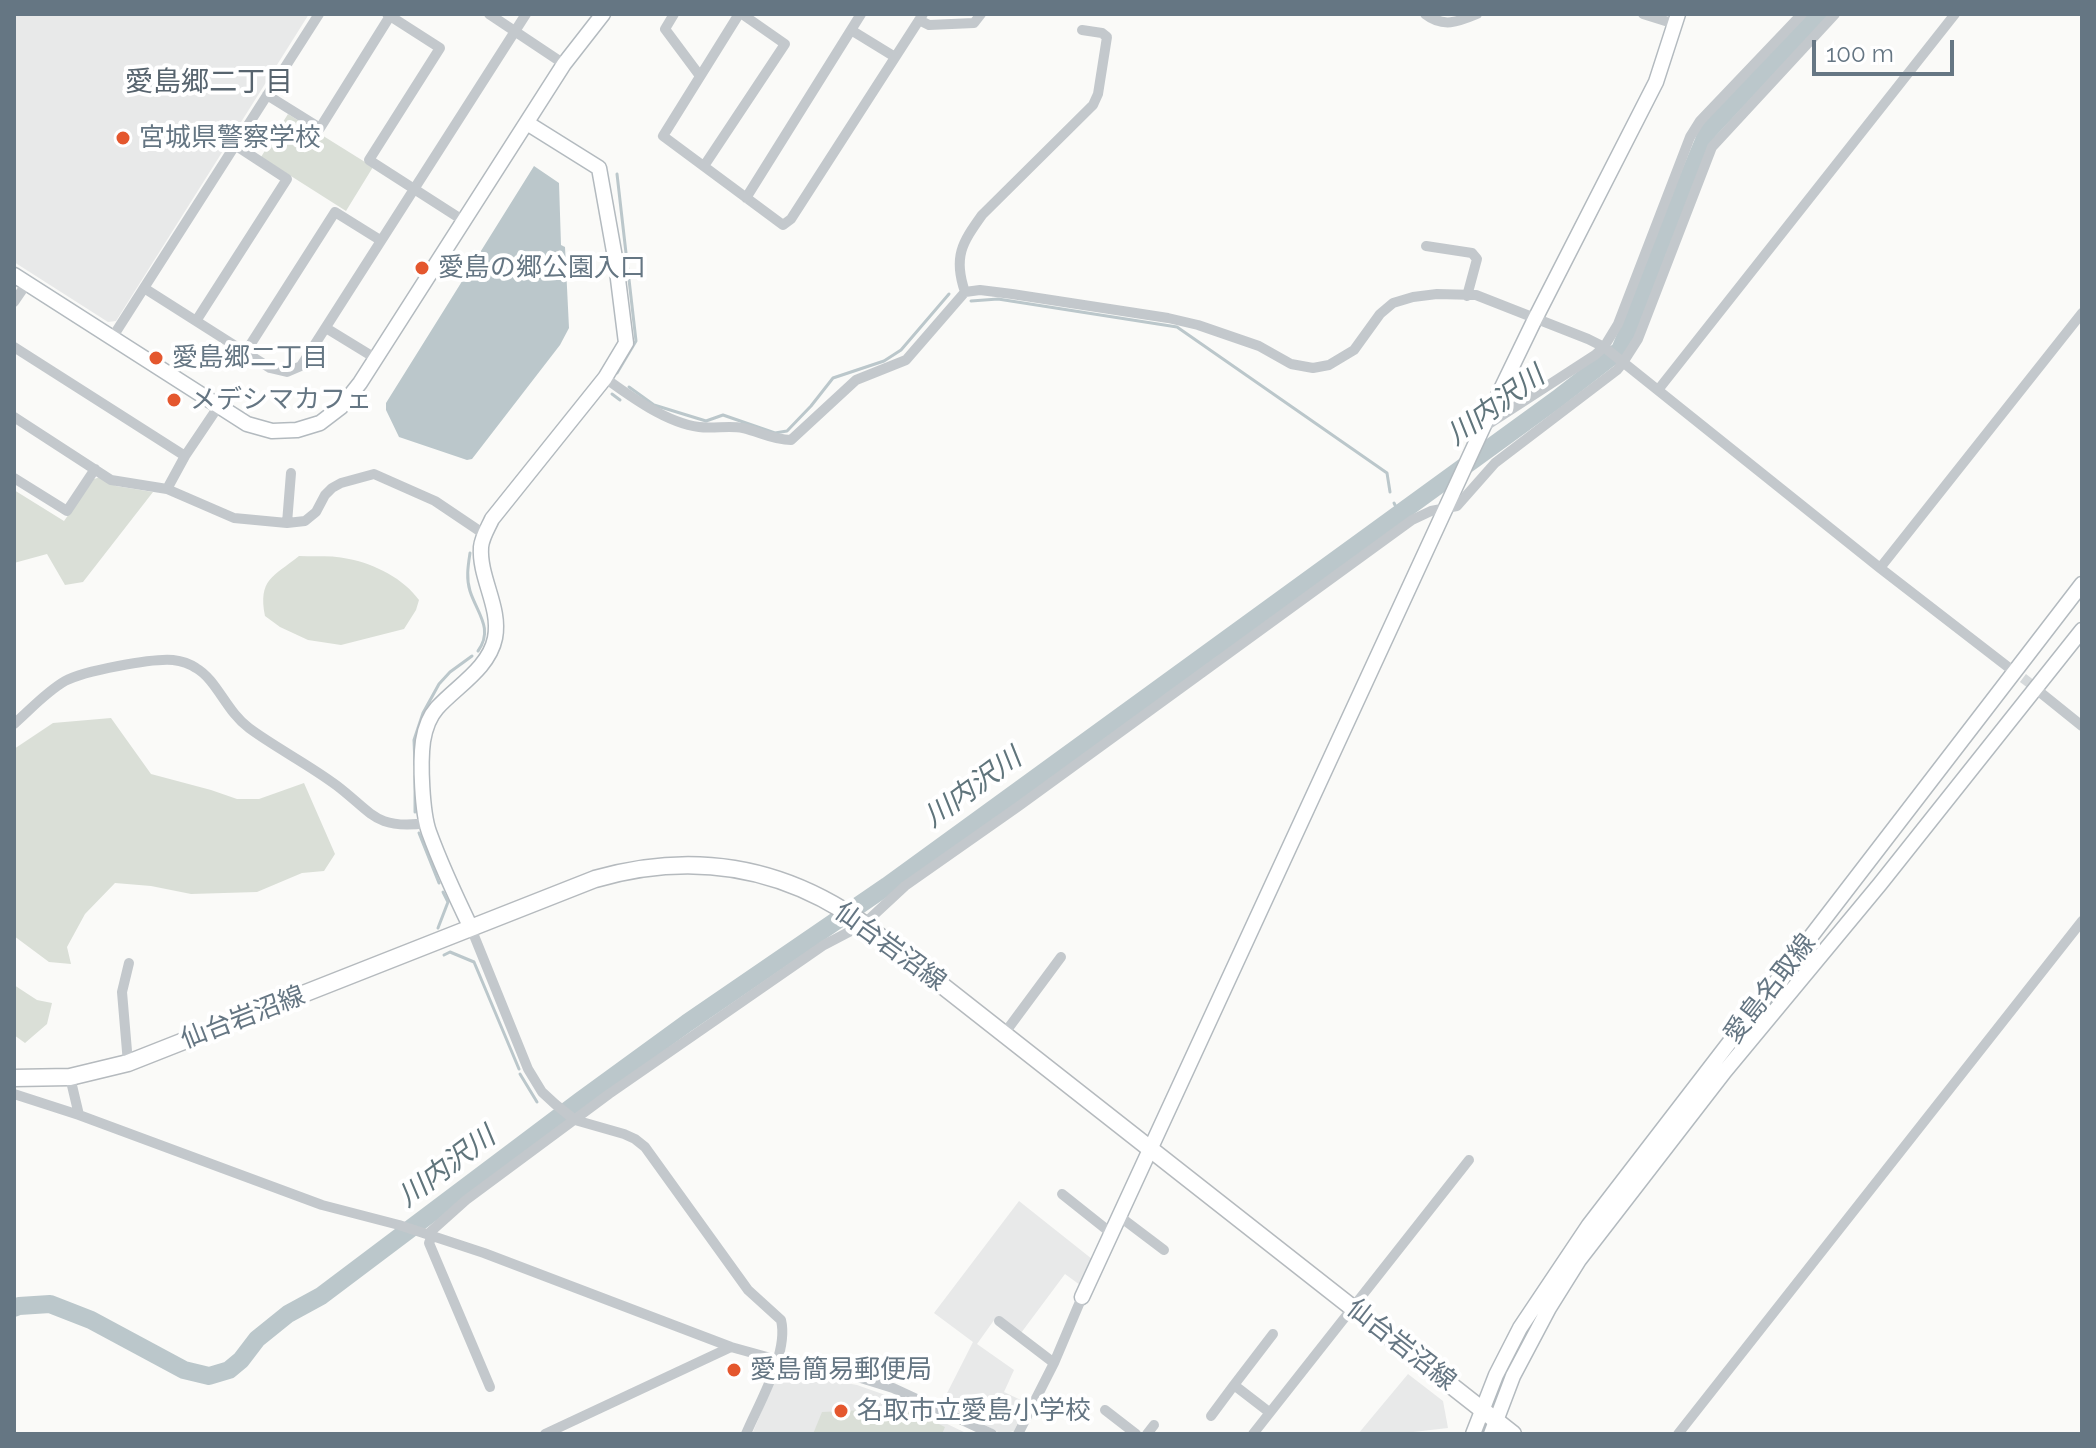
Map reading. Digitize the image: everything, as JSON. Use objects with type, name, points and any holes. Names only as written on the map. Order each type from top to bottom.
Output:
[{"type":"main road","name":"仙台岩沼線","points":[[14,1078],[70,1077],[128,1063],[595,879],[661,865],[718,867],[755,873],[793,885],[860,922],[1352,1307],[1490,1421],[1513,1434]]},
{"type":"street","points":[[112,338],[319,14]]},
{"type":"street","points":[[489,14],[564,64]]},
{"type":"street","points":[[144,288],[270,368],[287,372],[301,366],[526,14]]},
{"type":"street","points":[[14,302],[20,279],[247,424],[272,431],[297,430],[320,423],[341,407],[375,358],[564,64],[603,14]]},
{"type":"street","points":[[674,14],[665,29],[700,76]]},
{"type":"street","points":[[704,166],[785,44],[741,14],[663,136],[783,225],[791,219],[921,17],[929,25],[974,23],[981,14]]},
{"type":"street","points":[[746,198],[861,14]]},
{"type":"street","points":[[1425,14],[1433,20],[1449,23],[1477,14]]},
{"type":"street","points":[[1018,1434],[1054,1363],[1480,434],[1656,82],[1676,19],[1643,14]]},
{"type":"street","points":[[1480,434],[1606,349],[1690,137],[1700,121],[1802,14]]},
{"type":"street","points":[[1448,502],[1457,506],[1503,456],[1617,370],[1638,339],[1712,147],[1835,14]]},
{"type":"street","points":[[1658,390],[1955,14]]},
{"type":"street","points":[[267,95],[320,128],[388,15],[440,48],[369,160],[464,221]]},
{"type":"street","points":[[851,30],[895,57]]},
{"type":"street","points":[[965,292],[959,265],[961,252],[982,215],[1093,105],[1098,94],[1107,37],[1102,33],[1082,30]]},
{"type":"street","points":[[527,123],[599,168],[626,343],[605,378],[492,519],[484,534],[481,546],[494,611],[494,644],[489,656],[436,709],[427,724],[423,748],[427,823],[528,1069],[542,1092],[574,1119],[624,1134],[645,1147],[748,1290],[781,1320],[778,1360],[746,1434]]},
{"type":"street","points":[[196,321],[287,179],[235,145]]},
{"type":"street","points":[[245,353],[335,212],[380,240]]},
{"type":"street","points":[[1426,246],[1472,253],[1477,259],[1467,296]]},
{"type":"street","points":[[605,378],[635,400],[677,421],[696,427],[742,428],[774,439],[791,440],[856,380],[906,360],[965,292],[980,290],[1012,294],[1183,321],[1259,346],[1291,364],[1313,368],[1329,365],[1354,350],[1380,314],[1401,299],[1437,294],[1476,295],[1606,349],[2008,667]]},
{"type":"street","points":[[1880,568],[2082,313]]},
{"type":"street","points":[[326,328],[375,358]]},
{"type":"street","points":[[14,347],[185,456]]},
{"type":"street","points":[[167,489],[218,407]]},
{"type":"street","points":[[14,417],[111,480],[167,489],[234,518],[287,523],[305,521],[312,517],[332,488],[374,474],[435,501],[484,534]]},
{"type":"street","points":[[14,478],[67,511],[95,469]]},
{"type":"street","points":[[287,523],[291,473]]},
{"type":"street","points":[[427,1234],[466,1200],[621,1085],[860,922],[905,886],[1412,520],[1448,502]]},
{"type":"street","name":"愛島名取線","points":[[1490,1421],[1496,1375],[1520,1328],[1589,1225],[2082,584]]},
{"type":"street","name":"愛島名取線","points":[[1490,1421],[1549,1308],[1579,1260],[1725,1071],[1870,896],[2082,630]]},
{"type":"street","points":[[14,724],[47,693],[81,673],[157,661],[183,662],[206,676],[236,717],[315,769],[370,815],[401,826],[427,823]]},
{"type":"street","points":[[2041,693],[2082,726]]},
{"type":"street","points":[[1678,1434],[2082,921]]},
{"type":"street","points":[[1004,1034],[1061,957]]},
{"type":"street","points":[[128,1063],[122,992],[129,963]]},
{"type":"street","points":[[70,1077],[79,1115]]},
{"type":"street","points":[[14,1094],[322,1205],[399,1225],[484,1253],[731,1347],[848,1374],[893,1388],[992,1434]]},
{"type":"street","points":[[1253,1434],[1469,1160]]},
{"type":"street","points":[[1062,1194],[1111,1233]]},
{"type":"street","points":[[1119,1216],[1164,1250]]},
{"type":"street","points":[[427,1234],[490,1387]]},
{"type":"street","points":[[999,1321],[1054,1363]]},
{"type":"street","points":[[1211,1416],[1273,1334]]},
{"type":"street","points":[[545,1434],[731,1347]]},
{"type":"street","points":[[1234,1385],[1269,1412]]},
{"type":"street","points":[[1105,1410],[1136,1434]]},
{"type":"street","points":[[1473,1434],[1490,1421]]},
{"type":"shaded area","name":"宮城県警察学校","points":[[14,14],[309,14],[116,321],[108,322],[14,262]]},
{"type":"shaded area","points":[[288,114],[373,167],[346,211],[261,157]]},
{"type":"shaded area","points":[[534,166],[559,183],[569,328],[560,345],[472,459],[467,460],[399,437],[386,410],[386,403]]},
{"type":"shaded area","points":[[100,477],[116,486],[153,492],[83,582],[65,585],[47,554],[14,563],[14,490],[64,521],[94,479]]},
{"type":"shaded area","points":[[299,556],[343,558],[379,569],[413,592],[419,600],[416,610],[404,629],[341,645],[308,640],[265,616],[263,604],[270,580]]},
{"type":"shaded area","points":[[111,718],[151,774],[237,799],[259,799],[304,783],[335,854],[324,871],[302,873],[257,892],[191,894],[115,883],[85,914],[67,947],[71,964],[49,962],[14,936],[14,749],[53,723]]},
{"type":"shaded area","points":[[14,985],[37,1000],[52,1003],[47,1024],[25,1043],[14,1035]]},
{"type":"shaded area","points":[[1019,1201],[1092,1259],[1080,1285],[1065,1274],[1021,1333],[997,1316],[977,1344],[1014,1370],[1004,1392],[1027,1403],[1014,1431],[1002,1434],[941,1405],[973,1342],[934,1313]]},
{"type":"shaded area","name":"名取市立愛島小学校","points":[[779,1370],[857,1385],[891,1397],[968,1434],[752,1434]]},
{"type":"shaded area","points":[[1408,1374],[1443,1401],[1448,1428],[1396,1434],[1358,1434]]},
{"type":"shaded area","points":[[891,1401],[945,1427],[942,1434],[813,1434],[822,1412],[866,1410],[879,1414],[884,1402],[889,1404]]},
{"type":"waterway","name":"川内沢川","points":[[14,1308],[50,1304],[91,1320],[184,1370],[209,1376],[229,1370],[257,1339],[288,1314],[321,1296],[687,1023],[887,886],[1620,350],[1708,131],[1818,14]]},
{"type":"waterway","points":[[617,174],[636,341],[617,373]]},
{"type":"waterway","points":[[629,387],[654,405],[706,421],[723,415],[775,433],[787,431],[833,378],[884,361],[901,350],[949,294]]},
{"type":"waterway","points":[[971,301],[998,299],[1177,327],[1387,473],[1390,492]]},
{"type":"waterway","points":[[612,394],[620,400]]},
{"type":"waterway","points":[[1394,503],[1399,513]]},
{"type":"waterway","points":[[470,553],[469,586],[484,628],[483,643],[478,651]]},
{"type":"waterway","points":[[415,765],[414,740],[423,713],[439,684],[472,656]]},
{"type":"waterway","points":[[415,776],[415,812]]},
{"type":"waterway","points":[[419,833],[439,883]]},
{"type":"waterway","points":[[438,928],[448,902],[443,892]]},
{"type":"waterway","points":[[444,955],[450,952],[474,962],[519,1069]]},
{"type":"waterway","points":[[520,1074],[537,1102]]},
{"type":"waterway","name":"川内沢川","points":[[553,1115],[558,1118]]},
{"type":"tunnel","points":[[2011,669],[2040,691]]},
{"type":"place","name":"宮城県警察学校","points":[[123,138]]},
{"type":"place","name":"愛島の郷公園入口","points":[[422,268]]},
{"type":"place","name":"愛島郷二丁目","points":[[156,358]]},
{"type":"place","name":"メデシマカフェ","points":[[174,400]]},
{"type":"place","name":"愛島簡易郵便局","points":[[734,1370]]},
{"type":"place","name":"名取市立愛島小学校","points":[[841,1411]]},
{"type":"district","name":"愛島郷二丁目","points":[[209,83]]}]
